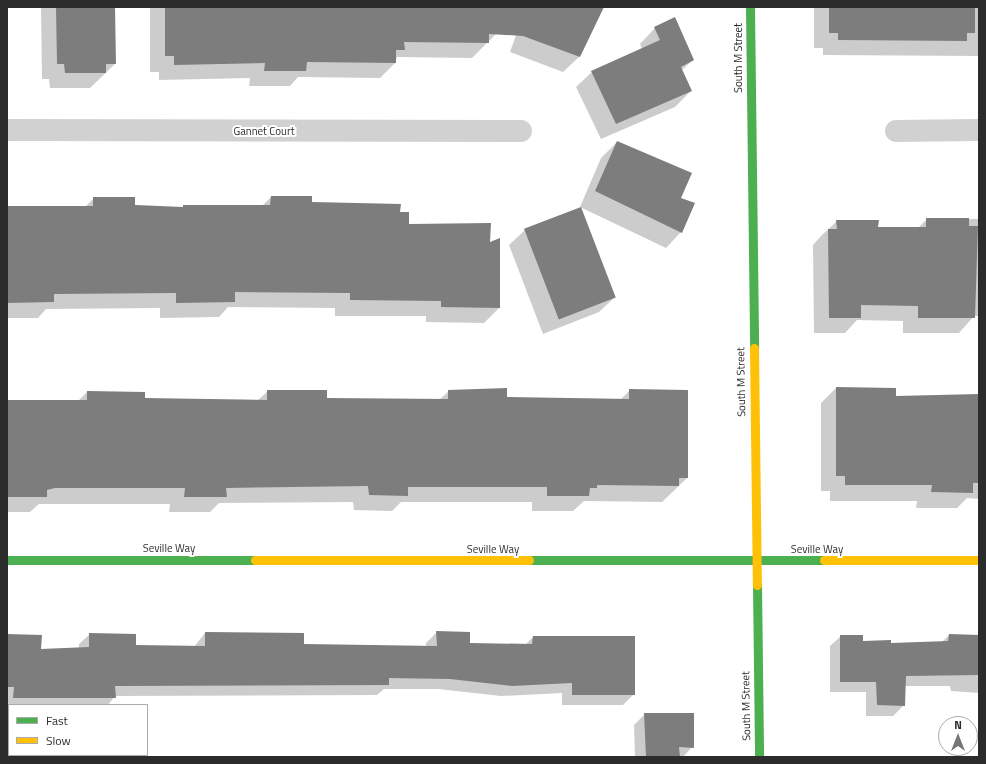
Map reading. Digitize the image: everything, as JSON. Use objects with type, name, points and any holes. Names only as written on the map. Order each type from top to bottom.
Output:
[{"type":"street","name":"South M Street","points":[[750,7],[759,757]]},
{"type":"street","name":"Gannet Court","points":[[7,130],[521,131]]},
{"type":"street","points":[[896,131],[979,130]]},
{"type":"street","name":"Seville Way","points":[[7,560],[979,560]]},
{"type":"building","points":[[56,7],[115,7],[116,64],[106,64],[106,73],[65,73],[64,64],[57,64]]},
{"type":"building","points":[[165,7],[604,7],[580,57],[523,36],[489,34],[489,43],[404,42],[405,50],[396,50],[396,63],[307,62],[306,71],[264,71],[265,63],[174,65],[174,56],[165,56]]},
{"type":"building","points":[[829,7],[975,7],[975,33],[967,33],[967,41],[838,40],[838,33],[829,33]]},
{"type":"building","points":[[675,17],[694,60],[681,67],[692,91],[616,124],[591,71],[660,40],[654,27]]},
{"type":"building","points":[[617,141],[692,173],[681,198],[695,203],[682,233],[595,191]]},
{"type":"building","points":[[271,196],[312,196],[312,202],[401,204],[400,212],[409,212],[409,224],[491,223],[490,242],[500,238],[500,308],[441,307],[441,301],[350,300],[350,293],[235,292],[235,302],[176,303],[176,293],[54,294],[54,302],[7,303],[7,206],[93,206],[93,197],[135,197],[135,205],[183,207],[183,205],[270,205]]},
{"type":"building","points":[[581,207],[616,298],[559,319],[524,229]]},
{"type":"building","points":[[926,218],[969,218],[969,226],[978,226],[975,318],[918,318],[918,306],[861,305],[861,318],[829,318],[828,229],[837,229],[836,220],[879,220],[878,227],[926,227]]},
{"type":"building","points":[[836,387],[896,388],[896,396],[979,394],[979,483],[973,483],[973,493],[931,492],[932,485],[845,485],[845,476],[836,476]]},
{"type":"building","points":[[507,388],[507,397],[629,399],[629,389],[688,390],[688,478],[679,478],[679,486],[597,485],[597,488],[590,488],[589,496],[547,496],[547,487],[408,487],[408,496],[369,495],[368,486],[226,488],[227,497],[184,497],[185,488],[55,488],[47,490],[47,497],[7,497],[7,400],[87,400],[87,391],[145,392],[145,398],[267,400],[267,390],[327,390],[327,398],[448,399],[448,390]]},
{"type":"building","points":[[436,631],[470,632],[470,643],[532,644],[533,636],[635,636],[635,695],[572,695],[572,683],[512,686],[450,679],[389,678],[389,685],[115,686],[116,698],[13,698],[14,687],[7,687],[7,634],[42,635],[41,649],[89,647],[89,633],[136,634],[136,645],[205,646],[205,632],[304,633],[304,644],[437,646]]},
{"type":"building","points":[[949,634],[979,635],[979,675],[906,676],[905,706],[877,705],[876,682],[840,682],[840,635],[863,635],[863,641],[891,640],[891,643],[948,641]]},
{"type":"building","points":[[644,713],[694,713],[694,748],[679,747],[680,757],[646,757]]},
{"type":"traffic: fast","points":[[750,7],[754,348]]},
{"type":"traffic: fast","points":[[7,560],[255,560]]},
{"type":"traffic: fast","points":[[529,560],[824,560]]},
{"type":"traffic: fast","points":[[757,585],[759,757]]},
{"type":"traffic: slow","points":[[754,348],[757,585]]},
{"type":"traffic: slow","points":[[255,560],[529,560]]},
{"type":"traffic: slow","points":[[824,560],[979,560]]}]
